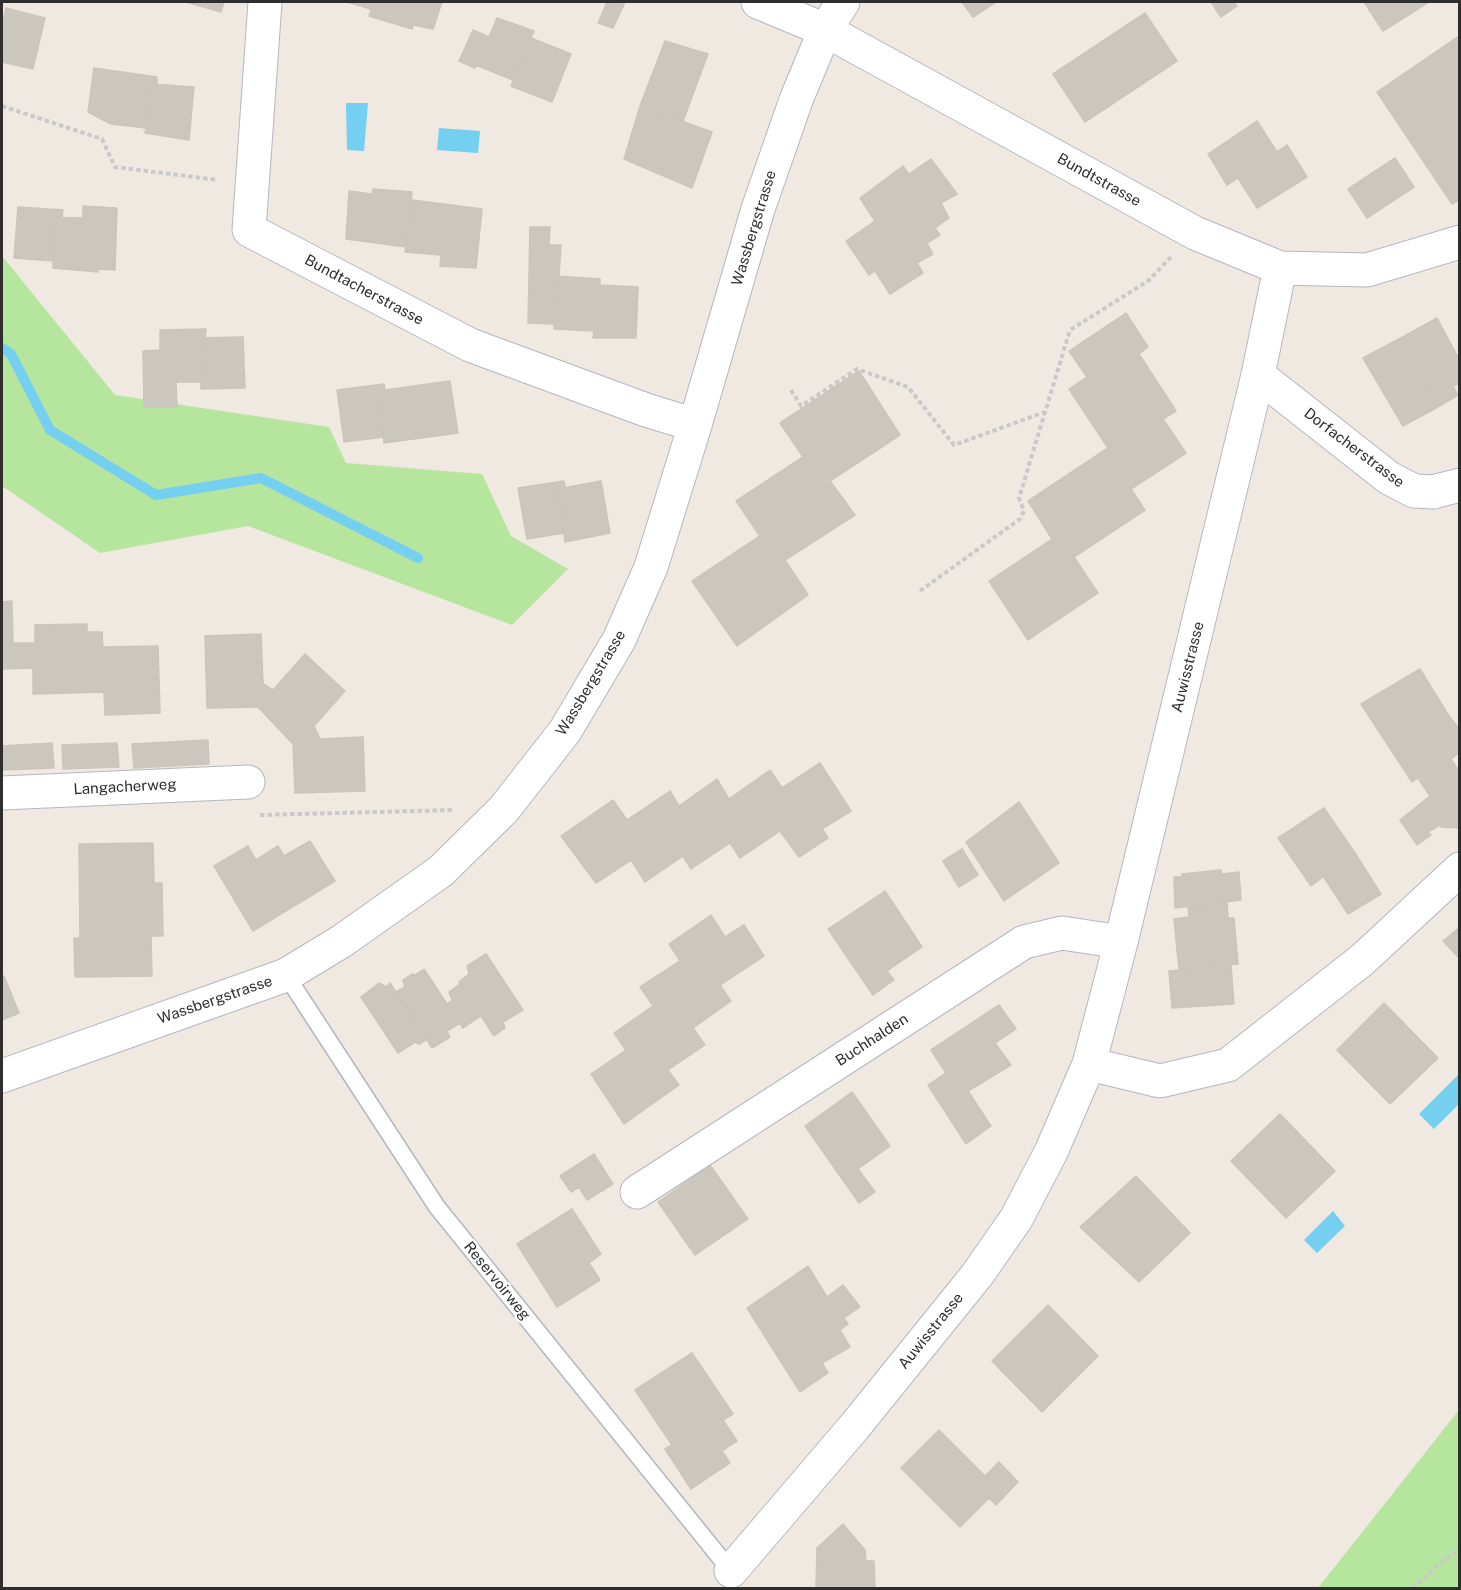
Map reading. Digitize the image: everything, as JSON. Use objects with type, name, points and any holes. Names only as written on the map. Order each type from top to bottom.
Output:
[{"type":"street","name":"Bundtacherstrasse","points":[[265,2],[249,230],[470,345],[646,410],[695,425]]},
{"type":"street","name":"Bundtstrasse","points":[[758,2],[825,30],[1195,233],[1280,268],[1367,270],[1460,242]]},
{"type":"street","name":"Wassbergstrasse","points":[[2,1076],[286,975],[342,941],[441,871],[504,809],[565,731],[619,640],[651,567],[758,209],[796,100],[825,30],[843,2]]},
{"type":"street","name":"Auwisstrasse","points":[[731,1571],[855,1426],[977,1275],[1021,1209],[1051,1152],[1089,1064],[1121,942],[1258,375],[1280,268]]},
{"type":"street","name":"Dorfacherstrasse","points":[[1258,375],[1389,478],[1414,491],[1433,492],[1460,485]]},
{"type":"street","name":"Langacherweg","points":[[2,793],[248,782]]},
{"type":"street","points":[[1089,1064],[1160,1081],[1228,1065],[1362,960],[1460,870]]},
{"type":"street","name":"Buchhalden","points":[[638,1192],[1023,942],[1062,933],[1121,942]]},
{"type":"lane","name":"Reservoirweg","points":[[286,975],[437,1207],[731,1571]]},
{"type":"path","points":[[2,106],[102,139],[115,167],[252,185]]},
{"type":"path","points":[[920,591],[1020,519],[1024,511],[1019,498],[1070,330],[1148,280],[1195,233]]},
{"type":"path","points":[[791,390],[801,406],[857,369],[908,387],[954,445],[1046,412]]},
{"type":"path","points":[[248,782],[254,815],[504,809]]},
{"type":"path","points":[[1412,1588],[1460,1547]]},
{"type":"green space","points":[[2,256],[115,395],[329,427],[346,463],[482,474],[511,536],[568,569],[512,625],[248,526],[100,553],[2,486]]},
{"type":"green space","points":[[1459,1410],[1459,1588],[1318,1588]]},
{"type":"water","points":[[346,103],[368,103],[364,151],[347,150]]},
{"type":"water","points":[[439,128],[480,131],[478,153],[437,150]]},
{"type":"water","points":[[1459,1074],[1459,1104],[1434,1129],[1419,1114]]},
{"type":"water","points":[[1333,1211],[1345,1226],[1317,1253],[1304,1240]]},
{"type":"building","points":[[186,2],[224,2],[221,12]]},
{"type":"building","points":[[347,2],[374,2],[371,9]]},
{"type":"building","points":[[374,2],[442,2],[433,29],[413,25],[412,29],[369,16]]},
{"type":"building","points":[[607,2],[625,2],[613,28],[598,23]]},
{"type":"building","points":[[962,2],[996,2],[973,17]]},
{"type":"building","points":[[1211,2],[1234,2],[1237,6],[1221,17]]},
{"type":"building","points":[[1364,2],[1429,2],[1383,31]]},
{"type":"building","points":[[6,8],[45,18],[33,69],[2,62],[2,26]]},
{"type":"building","points":[[1145,13],[1177,61],[1085,122],[1053,74]]},
{"type":"building","points":[[497,18],[534,31],[513,80],[476,65],[475,68],[459,61],[473,30],[489,37]]},
{"type":"building","points":[[1459,36],[1460,199],[1452,204],[1377,92]]},
{"type":"building","points":[[531,38],[571,54],[552,102],[511,86]]},
{"type":"building","points":[[665,41],[708,54],[683,121],[640,106]]},
{"type":"building","points":[[94,68],[157,77],[157,84],[152,84],[146,128],[111,124],[88,112]]},
{"type":"building","points":[[152,84],[194,87],[189,140],[145,133]]},
{"type":"building","points":[[640,106],[712,132],[692,188],[624,159]]},
{"type":"building","points":[[1257,121],[1277,152],[1227,185],[1208,154]]},
{"type":"building","points":[[1287,145],[1307,177],[1257,208],[1238,178]]},
{"type":"building","points":[[1395,158],[1414,187],[1367,218],[1348,189]]},
{"type":"building","points":[[931,159],[957,194],[941,203],[949,218],[935,228],[940,235],[927,243],[933,254],[917,263],[923,273],[890,294],[875,271],[869,275],[846,241],[875,221],[860,198],[903,166],[909,174]]},
{"type":"building","points":[[373,189],[412,192],[406,247],[346,239],[349,191],[372,194]]},
{"type":"building","points":[[412,200],[482,209],[476,268],[440,266],[441,255],[405,252]]},
{"type":"building","points":[[83,206],[117,208],[115,270],[98,269],[98,272],[53,268],[56,217],[83,218]]},
{"type":"building","points":[[18,207],[63,210],[62,217],[56,217],[54,261],[14,258]]},
{"type":"building","points":[[530,227],[550,227],[549,245],[561,245],[559,276],[556,276],[554,324],[528,323]]},
{"type":"building","points":[[556,276],[600,279],[600,285],[638,287],[636,338],[593,338],[594,331],[554,329]]},
{"type":"building","points":[[1126,313],[1148,347],[1139,354],[1176,411],[1163,419],[1186,453],[1131,489],[1145,510],[1074,557],[1098,593],[1028,640],[989,581],[1052,539],[1028,501],[1108,448],[1069,389],[1087,377],[1069,351]]},
{"type":"building","points":[[1437,318],[1460,361],[1460,383],[1453,386],[1458,395],[1436,408],[1399,339]]},
{"type":"building","points":[[206,329],[205,338],[200,338],[201,382],[176,382],[177,407],[144,407],[143,351],[160,350],[160,330]]},
{"type":"building","points":[[243,337],[245,388],[201,389],[200,338]]},
{"type":"building","points":[[1399,339],[1436,408],[1403,426],[1363,358]]},
{"type":"building","points":[[859,371],[900,435],[830,481],[855,515],[785,560],[808,595],[737,646],[692,581],[760,536],[736,501],[803,457],[780,423]]},
{"type":"building","points":[[450,381],[458,433],[384,443],[378,391]]},
{"type":"building","points":[[384,384],[385,390],[378,391],[384,437],[344,442],[337,390]]},
{"type":"building","points":[[564,481],[565,487],[558,489],[564,533],[527,539],[518,488]]},
{"type":"building","points":[[601,481],[610,533],[565,542],[558,489]]},
{"type":"building","points":[[12,601],[13,643],[35,643],[35,625],[87,624],[87,632],[102,632],[103,647],[158,646],[160,713],[105,715],[104,692],[33,694],[33,668],[2,669],[2,602]]},
{"type":"building","points":[[261,634],[263,684],[273,690],[305,654],[345,691],[314,726],[320,739],[363,737],[365,791],[295,793],[293,744],[258,707],[207,708],[205,636]]},
{"type":"building","points":[[1420,669],[1449,716],[1393,753],[1361,704]]},
{"type":"building","points":[[1449,716],[1460,730],[1460,752],[1451,759],[1460,773],[1460,828],[1441,827],[1440,825],[1428,832],[1431,835],[1417,845],[1400,820],[1430,796],[1418,778],[1412,782],[1393,753]]},
{"type":"building","points":[[208,740],[209,764],[134,768],[132,744]]},
{"type":"building","points":[[52,743],[54,768],[2,770],[2,746]]},
{"type":"building","points":[[117,743],[119,767],[63,769],[62,745]]},
{"type":"building","points":[[820,763],[851,811],[822,829],[828,838],[799,857],[780,831],[740,858],[730,843],[691,869],[683,856],[645,882],[631,860],[596,883],[561,836],[613,800],[627,820],[670,791],[679,806],[717,779],[729,799],[770,770],[782,788]]},
{"type":"building","points":[[1019,802],[1059,863],[1004,901],[966,842]]},
{"type":"building","points":[[1324,808],[1355,853],[1311,886],[1278,838]]},
{"type":"building","points":[[310,841],[335,881],[253,931],[214,866],[248,846],[256,860],[278,846],[284,856]]},
{"type":"building","points":[[153,843],[154,883],[162,883],[163,936],[151,936],[152,976],[75,977],[74,938],[80,938],[79,844]]},
{"type":"building","points":[[962,849],[978,875],[959,887],[943,861]]},
{"type":"building","points":[[1355,853],[1381,894],[1348,914],[1323,876]]},
{"type":"building","points":[[1221,870],[1222,874],[1239,872],[1241,900],[1175,908],[1174,877]]},
{"type":"building","points":[[885,891],[922,947],[887,971],[894,980],[873,995],[828,929]]},
{"type":"building","points":[[1227,902],[1228,918],[1234,918],[1238,964],[1179,970],[1174,919],[1189,917],[1188,908]]},
{"type":"building","points":[[711,915],[725,937],[744,925],[764,956],[720,985],[731,1001],[693,1028],[705,1045],[668,1070],[679,1085],[624,1124],[591,1074],[626,1050],[614,1033],[653,1006],[640,987],[680,961],[669,944]]},
{"type":"building","points":[[1460,927],[1460,959],[1443,941]]},
{"type":"building","points":[[486,954],[523,1010],[503,1022],[505,1028],[494,1036],[459,982],[469,974],[467,966]]},
{"type":"building","points":[[1231,965],[1234,1004],[1172,1008],[1169,971]]},
{"type":"building","points":[[424,969],[447,1004],[452,1000],[449,992],[460,984],[481,1016],[463,1028],[460,1023],[447,1031],[450,1037],[432,1048],[396,992],[405,987],[403,980]]},
{"type":"building","points":[[4,976],[19,1013],[2,1020],[2,977]]},
{"type":"building","points":[[379,983],[386,987],[390,983],[426,1040],[419,1044],[415,1042],[398,1053],[361,997]]},
{"type":"building","points":[[1384,1003],[1438,1058],[1390,1104],[1337,1050]]},
{"type":"building","points":[[999,1005],[1016,1029],[995,1043],[1011,1065],[968,1091],[991,1126],[966,1144],[928,1085],[946,1073],[931,1050]]},
{"type":"building","points":[[852,1092],[890,1146],[858,1169],[875,1192],[859,1203],[805,1126]]},
{"type":"building","points":[[1280,1114],[1335,1171],[1286,1218],[1231,1161]]},
{"type":"building","points":[[594,1154],[613,1184],[587,1200],[579,1187],[571,1192],[560,1176]]},
{"type":"building","points":[[710,1165],[748,1219],[695,1255],[658,1202]]},
{"type":"building","points":[[1136,1176],[1190,1233],[1139,1282],[1080,1227]]},
{"type":"building","points":[[572,1209],[601,1254],[589,1263],[600,1280],[557,1307],[517,1244]]},
{"type":"building","points":[[808,1266],[827,1297],[843,1285],[860,1307],[844,1318],[848,1324],[840,1330],[850,1347],[822,1363],[828,1373],[800,1392],[747,1308]]},
{"type":"building","points":[[1048,1305],[1098,1356],[1042,1412],[992,1361]]},
{"type":"building","points":[[692,1353],[733,1414],[723,1420],[737,1441],[722,1451],[730,1463],[691,1489],[665,1449],[672,1445],[635,1390]]},
{"type":"building","points":[[939,1430],[985,1476],[999,1462],[1018,1482],[996,1505],[989,1498],[960,1527],[901,1468]]},
{"type":"building","points":[[843,1524],[865,1550],[866,1561],[874,1561],[875,1588],[816,1588],[817,1548]]},
{"type":"waterway","points":[[2,348],[11,354],[50,430],[156,495],[261,478],[418,558]]}]
